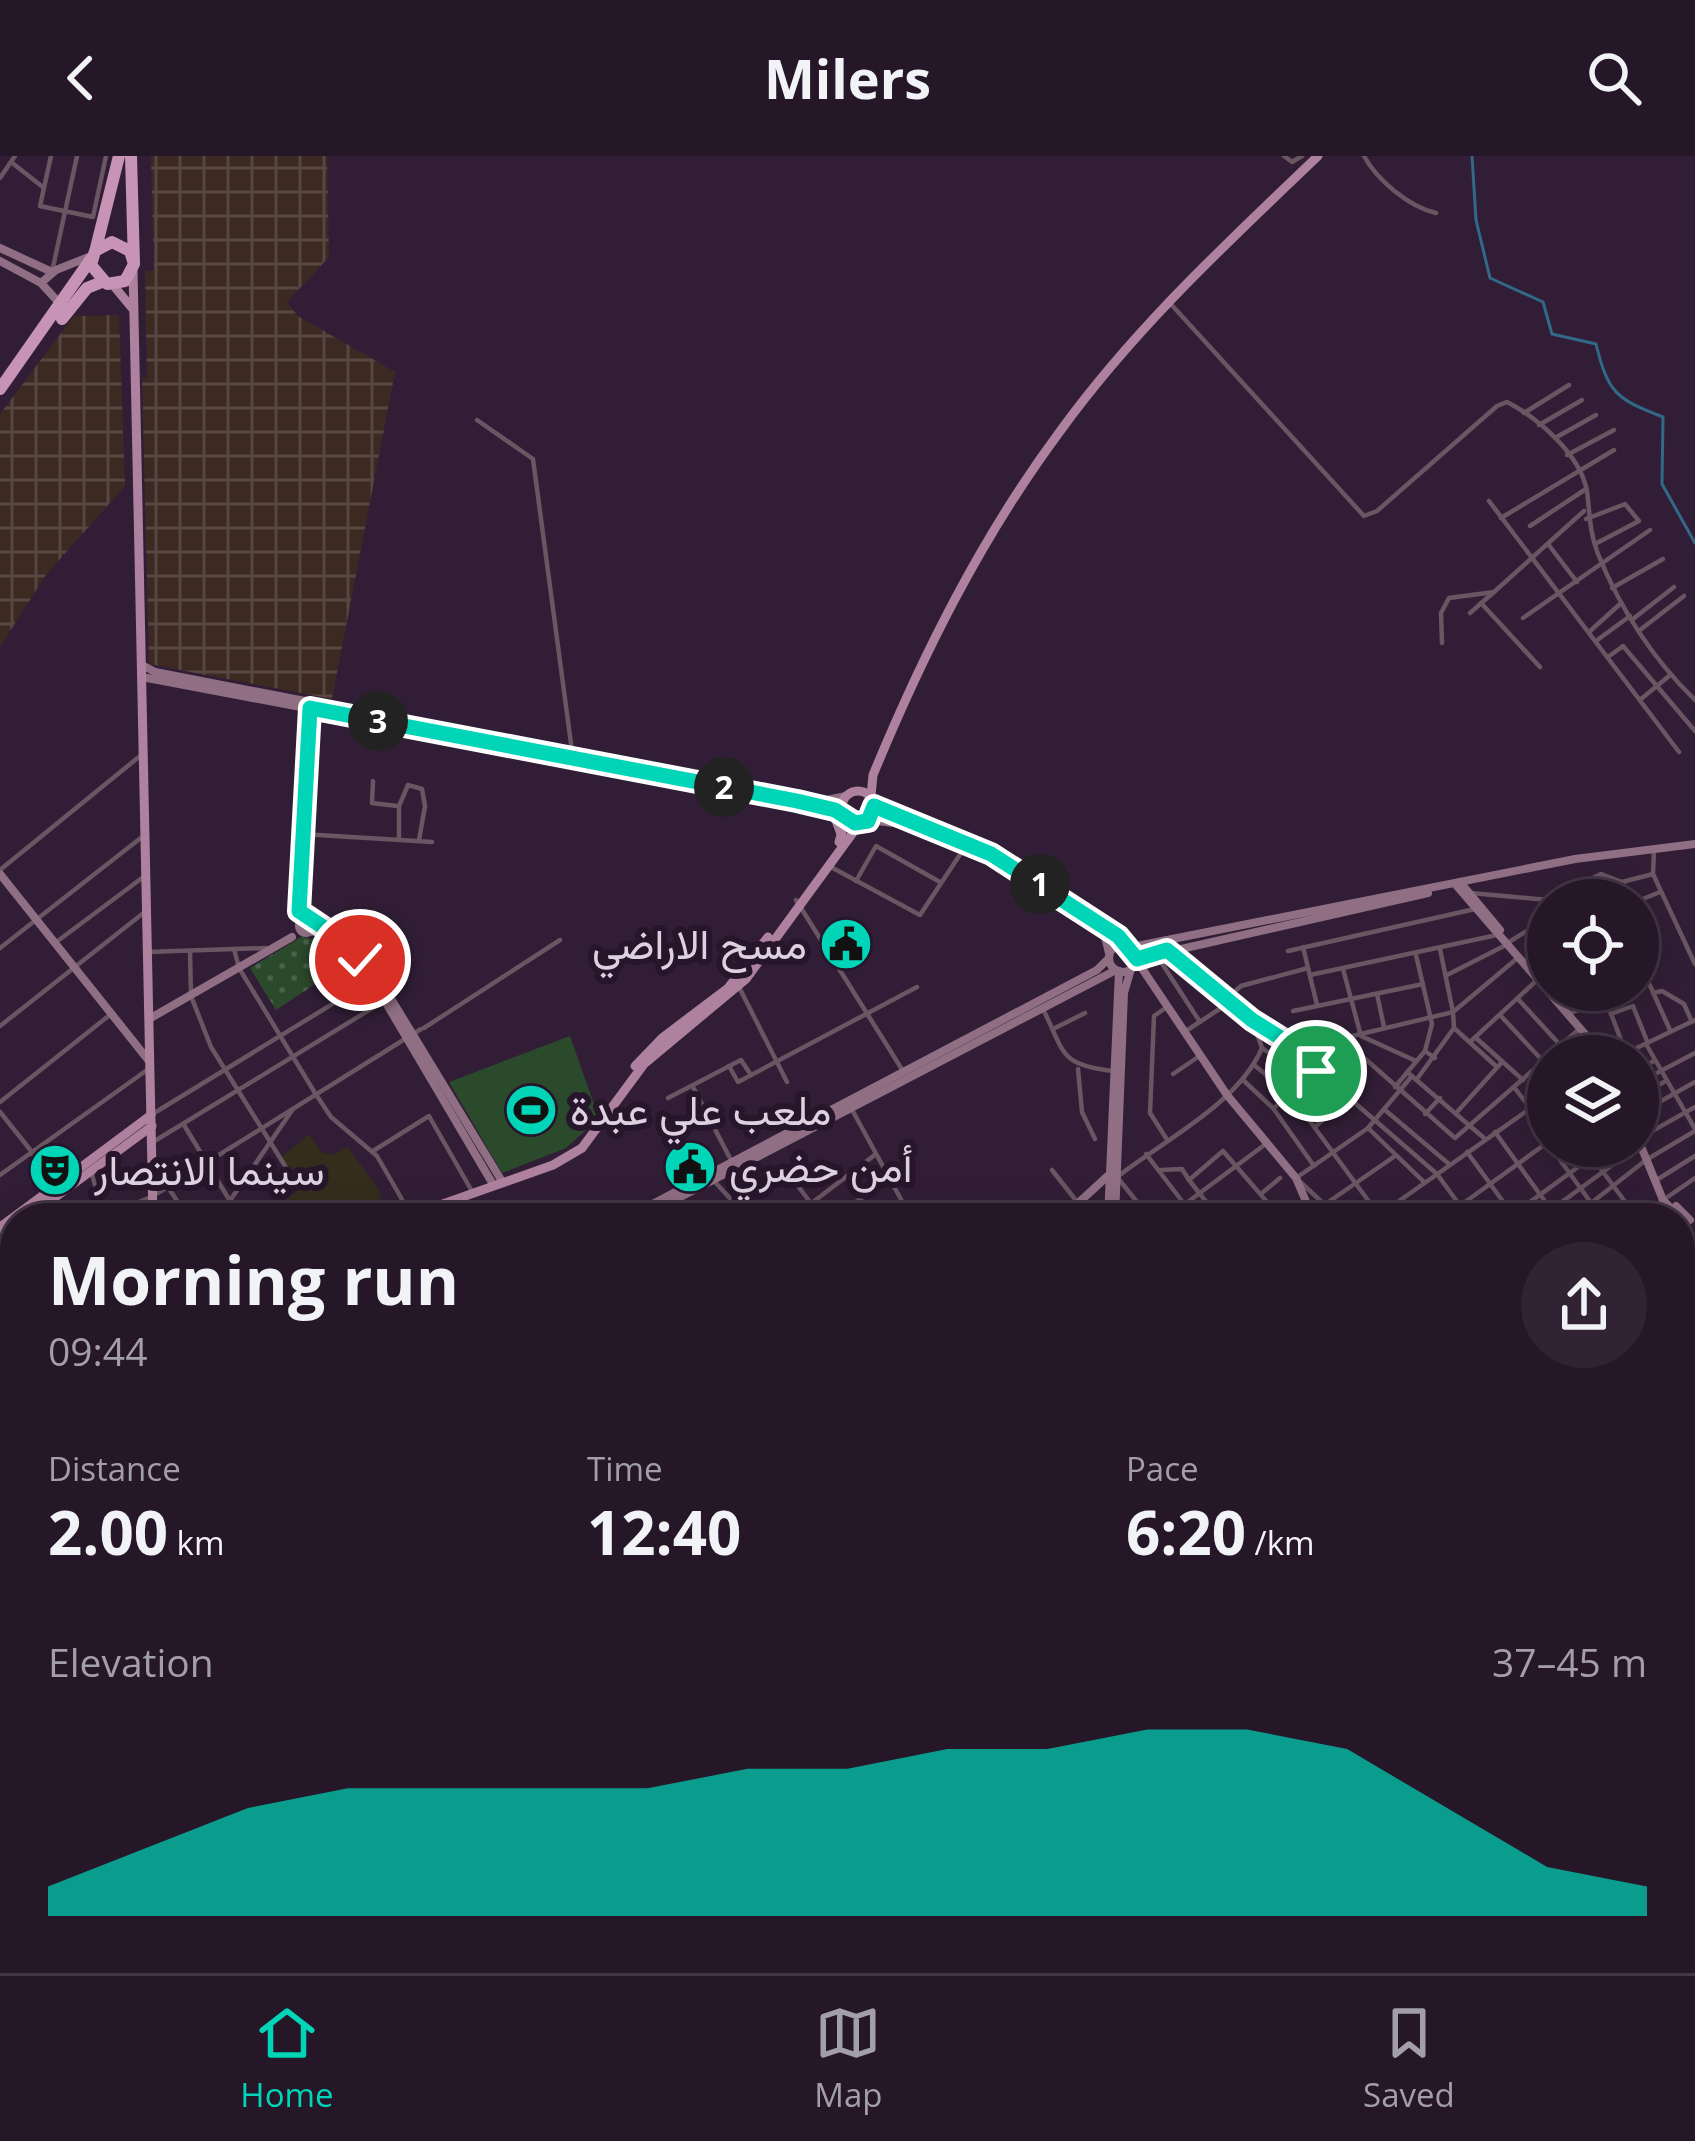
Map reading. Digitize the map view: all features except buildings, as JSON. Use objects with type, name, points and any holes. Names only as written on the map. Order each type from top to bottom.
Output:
[{"type":"highway","points":[[107,283],[93,272],[93,255],[119,156]]},
{"type":"highway","points":[[131,156],[133,267]]},
{"type":"highway","points":[[0,389],[62,306],[93,255],[119,243],[130,251],[133,267]]},
{"type":"highway","points":[[0,401],[80,295],[133,267]]},
{"type":"main road","points":[[450,1203],[582,1148],[650,1058],[737,984],[864,822],[873,801],[873,776],[919,670],[1008,505],[1070,417],[1168,301],[1318,156]]},
{"type":"main road","points":[[133,267],[150,1065],[144,1127],[153,1142],[153,1203]]},
{"type":"main road","points":[[107,283],[134,313]]},
{"type":"main road","points":[[798,903],[841,839],[851,793],[873,776]]},
{"type":"main road","points":[[851,793],[873,801]]},
{"type":"main road","points":[[797,801],[834,815],[841,839]]},
{"type":"main road","points":[[845,816],[864,822]]},
{"type":"main road","points":[[39,1203],[91,1171],[144,1127]]},
{"type":"main road","points":[[42,1203],[144,1127]]},
{"type":"street","points":[[51,156],[40,206],[93,218],[106,156]]},
{"type":"street","points":[[52,272],[77,156]]},
{"type":"street","points":[[1284,156],[1292,162],[1302,156]]},
{"type":"street","points":[[1364,156],[1382,184],[1405,193],[1418,208],[1436,213]]},
{"type":"street","points":[[0,178],[14,159],[44,188]]},
{"type":"street","points":[[0,248],[52,272]]},
{"type":"street","points":[[41,284],[52,272],[93,255]]},
{"type":"street","points":[[0,261],[41,284],[62,306]]},
{"type":"street","points":[[1168,301],[1364,516],[1502,403],[1524,412],[1568,455],[1586,489],[1585,515],[1612,587],[1670,676],[1695,700]]},
{"type":"street","points":[[1524,412],[1569,386]]},
{"type":"street","points":[[1539,424],[1582,400]]},
{"type":"street","points":[[1555,438],[1596,415]]},
{"type":"street","points":[[478,420],[532,459],[572,751]]},
{"type":"street","points":[[1568,455],[1614,430]]},
{"type":"street","points":[[1501,518],[1614,450]]},
{"type":"street","points":[[1530,526],[1586,489]]},
{"type":"street","points":[[1489,501],[1679,752]]},
{"type":"street","points":[[1470,613],[1585,515],[1625,504],[1639,521],[1594,544]]},
{"type":"street","points":[[1523,618],[1650,530]]},
{"type":"street","points":[[1547,543],[1577,582]]},
{"type":"street","points":[[1612,587],[1663,559]]},
{"type":"street","points":[[1596,641],[1674,586]]},
{"type":"street","points":[[1442,643],[1441,613],[1449,598],[1493,592]]},
{"type":"street","points":[[1640,631],[1684,596]]},
{"type":"street","points":[[1481,603],[1540,667]]},
{"type":"street","points":[[1589,632],[1621,603]]},
{"type":"street","points":[[1608,657],[1623,646],[1695,731]]},
{"type":"street","points":[[142,671],[797,801],[845,816]]},
{"type":"street","points":[[142,671],[822,801],[851,793]]},
{"type":"street","points":[[1641,699],[1670,676]]},
{"type":"street","points":[[149,1019],[292,937],[304,923],[302,834],[310,708]]},
{"type":"street","points":[[0,1175],[150,1065],[0,872],[142,756]]},
{"type":"street","points":[[373,781],[371,803],[399,806]]},
{"type":"street","points":[[399,838],[399,806],[408,785],[422,789],[425,806],[419,840]]},
{"type":"street","points":[[873,801],[991,854],[1130,946],[1135,963],[1124,993],[1113,1176],[1137,1203]]},
{"type":"street","points":[[864,822],[965,847],[1104,933],[1118,971],[1119,992],[1113,1203]]},
{"type":"street","points":[[302,834],[433,842]]},
{"type":"street","points":[[0,948],[145,835]]},
{"type":"street","points":[[905,1073],[1095,978],[1167,950],[1575,859],[1695,844]]},
{"type":"street","points":[[856,881],[876,846],[942,883]]},
{"type":"street","points":[[829,866],[918,915],[965,847]]},
{"type":"street","points":[[1654,852],[1653,874],[1695,964]]},
{"type":"street","points":[[1601,874],[1614,879]]},
{"type":"street","points":[[1593,879],[1601,874]]},
{"type":"street","points":[[1601,874],[1603,879]]},
{"type":"street","points":[[1634,879],[1653,874]]},
{"type":"street","points":[[55,943],[146,876]]},
{"type":"street","points":[[1461,886],[1507,943]]},
{"type":"street","points":[[1461,886],[1527,964]]},
{"type":"street","points":[[656,1203],[1097,970],[1109,956],[1130,946],[1461,886],[1527,898]]},
{"type":"street","points":[[798,903],[905,1073]]},
{"type":"street","points":[[1288,951],[1475,909]]},
{"type":"street","points":[[0,1026],[146,911]]},
{"type":"street","points":[[304,923],[334,934],[366,968],[498,1185]]},
{"type":"street","points":[[1445,975],[1527,932]]},
{"type":"street","points":[[1186,1031],[1241,986],[1416,955],[1497,935]]},
{"type":"street","points":[[137,1203],[560,940]]},
{"type":"street","points":[[1304,947],[1318,1005]]},
{"type":"street","points":[[147,952],[272,948]]},
{"type":"street","points":[[234,949],[239,968],[314,1093],[331,1117],[373,1151],[400,1203]]},
{"type":"street","points":[[1296,1178],[1376,1121],[1397,1089],[1435,1058],[1454,1028],[1440,949]]},
{"type":"street","points":[[1167,950],[1252,1020],[1298,1049],[1336,1089]]},
{"type":"street","points":[[190,951],[191,996],[225,1071],[287,1169]]},
{"type":"street","points":[[1412,1076],[1425,1051],[1431,1017],[1416,955]]},
{"type":"street","points":[[1273,1108],[1337,1044],[1453,1012],[1527,955]]},
{"type":"street","points":[[1144,969],[1159,958],[1200,1022]]},
{"type":"street","points":[[1135,963],[1144,969],[1227,1094],[1296,1178],[1327,1203],[1395,1156]]},
{"type":"street","points":[[366,968],[370,981],[410,1037]]},
{"type":"street","points":[[1343,969],[1361,1036],[1416,1061]]},
{"type":"street","points":[[1095,978],[1114,982],[1119,992]]},
{"type":"street","points":[[144,1127],[370,981]]},
{"type":"street","points":[[737,984],[787,1082]]},
{"type":"street","points":[[1293,1012],[1423,984]]},
{"type":"street","points":[[729,1066],[738,1082],[870,1016],[916,987]]},
{"type":"street","points":[[1659,992],[1684,1004],[1694,1021],[1659,1038]]},
{"type":"street","points":[[1377,994],[1384,1028]]},
{"type":"street","points":[[1473,1040],[1527,994]]},
{"type":"street","points":[[1518,999],[1551,1035]]},
{"type":"street","points":[[153,1142],[384,1001]]},
{"type":"street","points":[[1042,1006],[1067,1060],[1078,1067],[1115,1072]]},
{"type":"street","points":[[1611,1014],[1633,1006],[1644,1035]]},
{"type":"street","points":[[1166,1138],[1150,1113],[1154,1016],[1168,1007]]},
{"type":"street","points":[[1659,1007],[1670,1032]]},
{"type":"street","points":[[1567,1011],[1588,1035]]},
{"type":"street","points":[[1610,1011],[1617,1035]]},
{"type":"street","points":[[1053,1029],[1085,1012]]},
{"type":"street","points":[[1571,1012],[1581,1028]]},
{"type":"street","points":[[0,1102],[111,1014]]},
{"type":"street","points":[[1500,1015],[1527,1040]]},
{"type":"street","points":[[1252,1020],[1262,1048],[1304,1077]]},
{"type":"street","points":[[1454,1028],[1523,1080]]},
{"type":"street","points":[[1573,1035],[1581,1028]]},
{"type":"street","points":[[1345,1040],[1455,1138],[1527,1076]]},
{"type":"street","points":[[1298,1049],[1337,1044]]},
{"type":"street","points":[[1052,1170],[1078,1203],[1227,1094],[1243,1080],[1262,1048]]},
{"type":"street","points":[[1425,1051],[1435,1058]]},
{"type":"street","points":[[1661,1071],[1695,1053]]},
{"type":"street","points":[[1173,1074],[1201,1055]]},
{"type":"street","points":[[668,1098],[741,1060],[752,1075]]},
{"type":"street","points":[[1254,1065],[1290,1094],[1369,1203]]},
{"type":"street","points":[[1457,1112],[1499,1065]]},
{"type":"street","points":[[1078,1067],[1082,1112],[1095,1138]]},
{"type":"street","points":[[1659,1067],[1695,1130],[1659,1152]]},
{"type":"street","points":[[1412,1076],[1484,1138]]},
{"type":"street","points":[[1243,1080],[1273,1108],[1314,1166]]},
{"type":"street","points":[[1659,1084],[1666,1080]]},
{"type":"street","points":[[1659,1102],[1695,1082]]},
{"type":"street","points":[[692,1086],[734,1164]]},
{"type":"street","points":[[1514,1088],[1527,1105]]},
{"type":"street","points":[[1315,1127],[1348,1097],[1437,1174],[1459,1203]]},
{"type":"street","points":[[1425,1114],[1440,1098]]},
{"type":"street","points":[[848,1103],[904,1203]]},
{"type":"street","points":[[184,1125],[230,1201],[295,1106]]},
{"type":"street","points":[[1659,1129],[1695,1107]]},
{"type":"street","points":[[1385,1109],[1449,1165]]},
{"type":"street","points":[[1397,1203],[1527,1109]]},
{"type":"street","points":[[0,1112],[32,1152],[52,1203]]},
{"type":"street","points":[[373,1151],[429,1116],[473,1193]]},
{"type":"street","points":[[1368,1128],[1424,1182]]},
{"type":"street","points":[[1495,1132],[1546,1203]]},
{"type":"street","points":[[1187,1203],[1263,1146]]},
{"type":"street","points":[[1189,1180],[1223,1151],[1270,1203]]},
{"type":"street","points":[[1466,1151],[1503,1203]]},
{"type":"street","points":[[788,1173],[812,1203],[876,1154]]},
{"type":"street","points":[[1146,1154],[1184,1203]]},
{"type":"street","points":[[1655,1181],[1695,1156]]},
{"type":"street","points":[[1464,1203],[1527,1158]]},
{"type":"street","points":[[668,1203],[734,1164]]},
{"type":"street","points":[[1565,1167],[1591,1203]]},
{"type":"street","points":[[1529,1203],[1578,1167]]},
{"type":"street","points":[[1599,1167],[1626,1203]]},
{"type":"street","points":[[1561,1203],[1609,1167]]},
{"type":"street","points":[[1593,1203],[1638,1167]]},
{"type":"street","points":[[1649,1167],[1669,1203]]},
{"type":"street","points":[[1161,1170],[1182,1169],[1207,1203]]},
{"type":"street","points":[[91,1171],[99,1203]]},
{"type":"street","points":[[1082,1203],[1113,1176]]},
{"type":"street","points":[[855,1203],[889,1178]]},
{"type":"street","points":[[1262,1193],[1280,1178]]},
{"type":"street","points":[[1296,1178],[1307,1203]]},
{"type":"street","points":[[1656,1203],[1695,1178]]},
{"type":"street","points":[[712,1179],[734,1203]]},
{"type":"street","points":[[168,1187],[178,1203]]},
{"type":"shaded area","points":[[151,156],[327,156],[329,257],[287,302],[298,316],[395,372],[332,699],[149,664],[142,379],[147,377],[145,271],[154,270]]},
{"type":"shaded area","points":[[119,315],[125,486],[45,576],[0,647],[0,414],[74,316]]},
{"type":"shaded area","points":[[309,1134],[321,1152],[333,1155],[347,1146],[378,1188],[383,1203],[275,1203],[296,1193],[282,1157]]},
{"type":"green space","points":[[303,936],[343,950],[327,964],[332,973],[276,1010],[250,968]]},
{"type":"green space","name":"ملعب علي عبدة","points":[[570,1036],[599,1118],[566,1148],[502,1173],[449,1082]]},
{"type":"waterway","points":[[1472,156],[1476,220],[1490,278],[1543,302],[1552,334],[1596,344],[1616,392],[1663,417],[1662,484],[1695,543]]},
{"type":"place","name":"مسح الاراضي","points":[[846,944]]},
{"type":"place","name":"ملعب علي عبدة","points":[[531,1110]]},
{"type":"place","name":"أمن حضري","points":[[690,1167]]},
{"type":"place","name":"سينما الانتصار","points":[[55,1170]]},
{"type":"route","points":[[360,960],[338,937],[299,911],[310,708],[797,801],[835,810],[860,824],[872,817],[874,806],[991,854],[1118,936],[1137,959],[1167,950],[1252,1020],[1308,1055],[1316,1071]]}]
